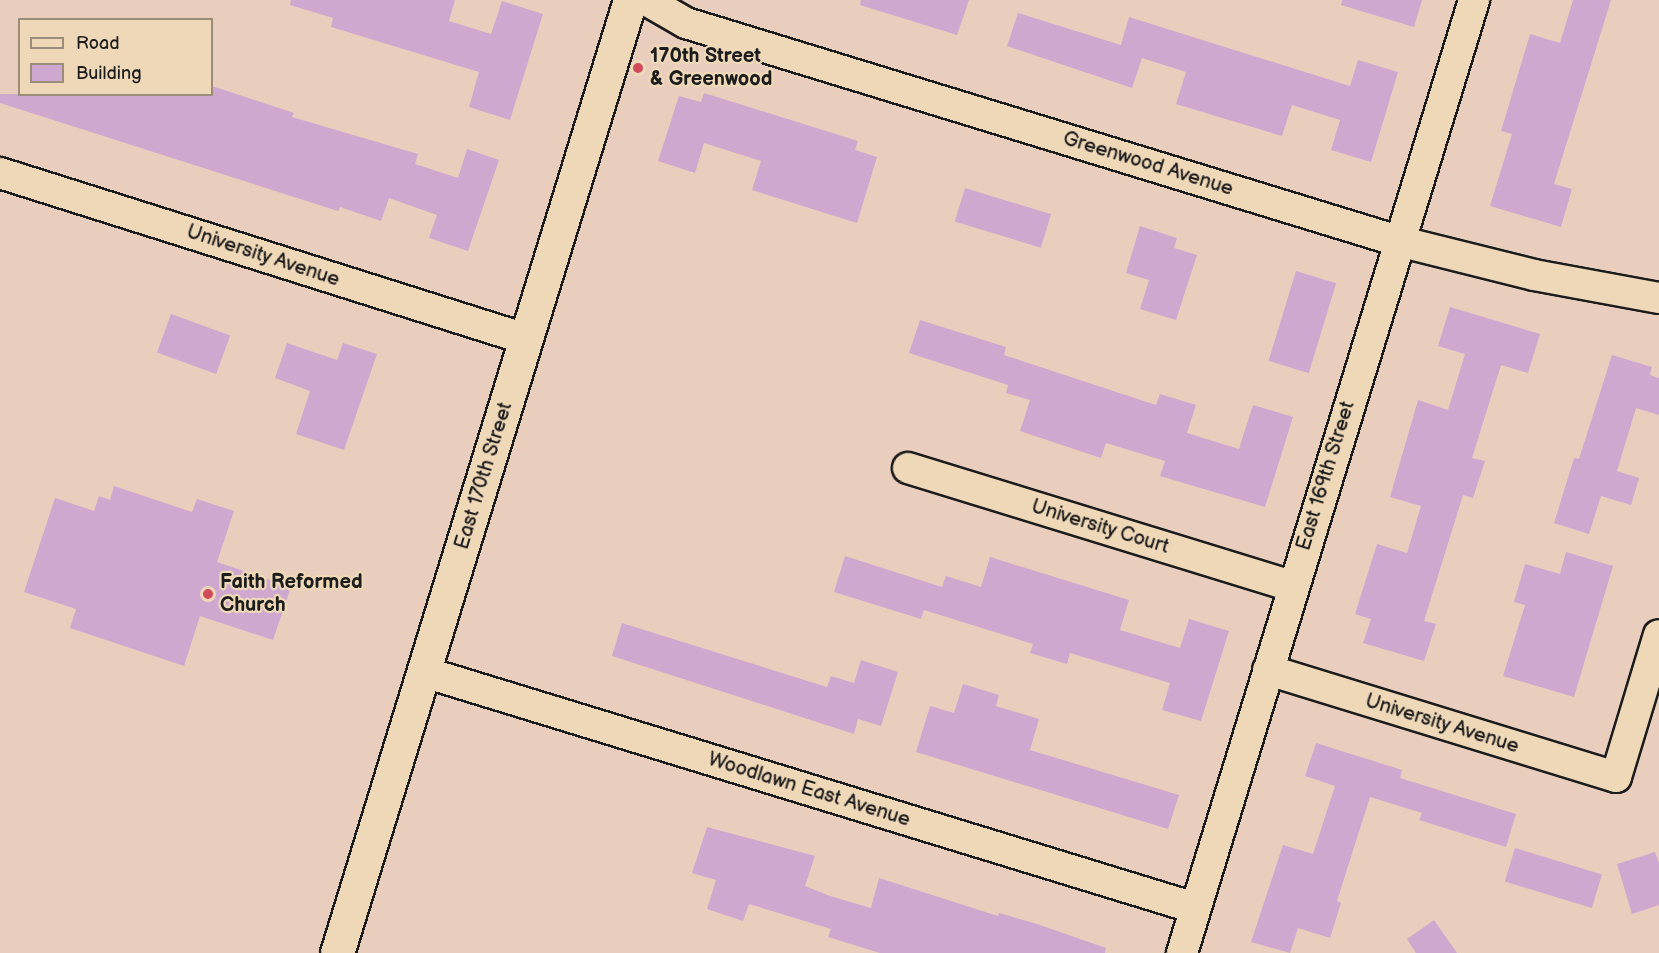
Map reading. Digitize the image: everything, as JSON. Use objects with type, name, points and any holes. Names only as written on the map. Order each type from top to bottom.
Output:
[{"type":"street","name":"East 170th Street","points":[[338,953],[630,0]]},
{"type":"street","name":"Greenwood Avenue","points":[[646,0],[686,23],[1398,241],[1534,275],[1659,298]]},
{"type":"street","name":"East 169th Street","points":[[1182,953],[1292,586],[1474,0]]},
{"type":"street","name":"University Avenue","points":[[0,173],[526,339]]},
{"type":"street","name":"University Court","points":[[908,468],[1292,586]]},
{"type":"street","name":"University Avenue","points":[[1268,670],[1616,777],[1659,635]]},
{"type":"street","name":"Woodlawn East Avenue","points":[[424,672],[1195,908]]},
{"type":"building","points":[[291,0],[455,0],[449,21],[491,34],[502,1],[543,14],[510,120],[469,107],[479,72],[331,27],[333,18],[290,5]]},
{"type":"building","points":[[861,0],[969,0],[957,35],[860,5]]},
{"type":"building","points":[[1342,0],[1422,0],[1414,27],[1341,5]]},
{"type":"building","points":[[1573,0],[1611,0],[1554,184],[1572,189],[1561,227],[1490,206],[1512,134],[1501,131],[1530,34],[1560,43]]},
{"type":"building","points":[[1018,13],[1121,45],[1129,17],[1350,86],[1358,60],[1398,72],[1371,162],[1331,150],[1340,120],[1292,105],[1282,136],[1176,104],[1186,72],[1142,58],[1132,88],[1007,46]]},
{"type":"building","points":[[213,86],[294,113],[292,117],[418,154],[415,164],[458,178],[467,149],[499,160],[468,251],[429,238],[437,215],[389,198],[381,221],[340,207],[338,211],[0,103],[0,94],[18,94],[18,96],[213,96]]},
{"type":"building","points":[[704,93],[858,141],[855,150],[877,157],[857,223],[752,190],[761,161],[704,143],[695,173],[658,161],[679,96],[701,102]]},
{"type":"building","points":[[965,188],[1051,214],[1041,248],[955,221]]},
{"type":"building","points":[[1140,226],[1177,238],[1174,248],[1197,255],[1176,320],[1140,309],[1149,280],[1126,273]]},
{"type":"building","points":[[1296,271],[1336,283],[1309,373],[1269,361]]},
{"type":"building","points":[[1450,307],[1540,334],[1528,373],[1501,365],[1472,458],[1485,461],[1473,498],[1463,495],[1424,621],[1436,624],[1424,661],[1363,643],[1371,619],[1355,614],[1377,544],[1407,553],[1421,506],[1390,497],[1418,400],[1448,410],[1465,354],[1438,346]]},
{"type":"building","points":[[171,314],[230,336],[216,374],[157,353]]},
{"type":"building","points":[[920,320],[1006,347],[1004,355],[1156,405],[1160,394],[1196,405],[1187,433],[1239,449],[1253,405],[1293,417],[1265,507],[1160,476],[1165,461],[1106,443],[1101,458],[1020,431],[1030,400],[1006,393],[1008,385],[909,353]]},
{"type":"building","points":[[287,343],[337,360],[343,343],[377,354],[344,450],[296,434],[310,391],[275,378]]},
{"type":"building","points":[[1612,355],[1652,367],[1650,375],[1659,378],[1659,415],[1636,408],[1617,471],[1639,478],[1631,505],[1601,496],[1589,534],[1554,523],[1574,458],[1579,459]]},
{"type":"building","points":[[114,486],[192,512],[197,499],[234,511],[217,562],[291,587],[273,640],[200,616],[184,666],[70,628],[76,609],[24,592],[55,498],[94,511],[99,496],[110,500]]},
{"type":"building","points":[[1566,552],[1613,566],[1574,697],[1503,676],[1525,605],[1514,602],[1525,564],[1560,574]]},
{"type":"building","points":[[845,556],[942,587],[946,576],[981,587],[990,557],[1129,600],[1120,630],[1180,648],[1189,619],[1229,631],[1201,721],[1162,710],[1170,683],[1070,653],[1067,664],[1030,653],[1033,644],[924,610],[921,619],[834,592]]},
{"type":"building","points":[[622,623],[827,687],[831,676],[854,683],[861,660],[898,672],[881,726],[858,719],[854,734],[612,656]]},
{"type":"building","points":[[963,684],[999,695],[996,706],[1039,719],[1030,750],[1179,795],[1168,829],[916,752],[930,706],[954,713]]},
{"type":"building","points":[[1316,743],[1402,770],[1400,778],[1516,814],[1506,847],[1419,820],[1422,813],[1370,797],[1337,901],[1341,903],[1330,938],[1298,928],[1290,953],[1251,942],[1283,845],[1313,854],[1335,786],[1305,776]]},
{"type":"building","points":[[707,827],[815,856],[805,886],[830,896],[871,908],[879,878],[998,916],[999,913],[1037,924],[1106,948],[1105,953],[880,953],[828,937],[831,929],[749,904],[743,921],[707,909],[716,880],[692,873]]},
{"type":"building","points":[[1515,848],[1602,875],[1592,908],[1505,881]]},
{"type":"building","points":[[1655,852],[1659,863],[1659,905],[1632,914],[1617,864]]},
{"type":"building","points":[[1434,920],[1457,953],[1416,953],[1407,939]]},
{"type":"place","name":"170th Street & Greenwood","points":[[638,68]]},
{"type":"place","name":"Faith Reformed Church","points":[[208,594]]}]
